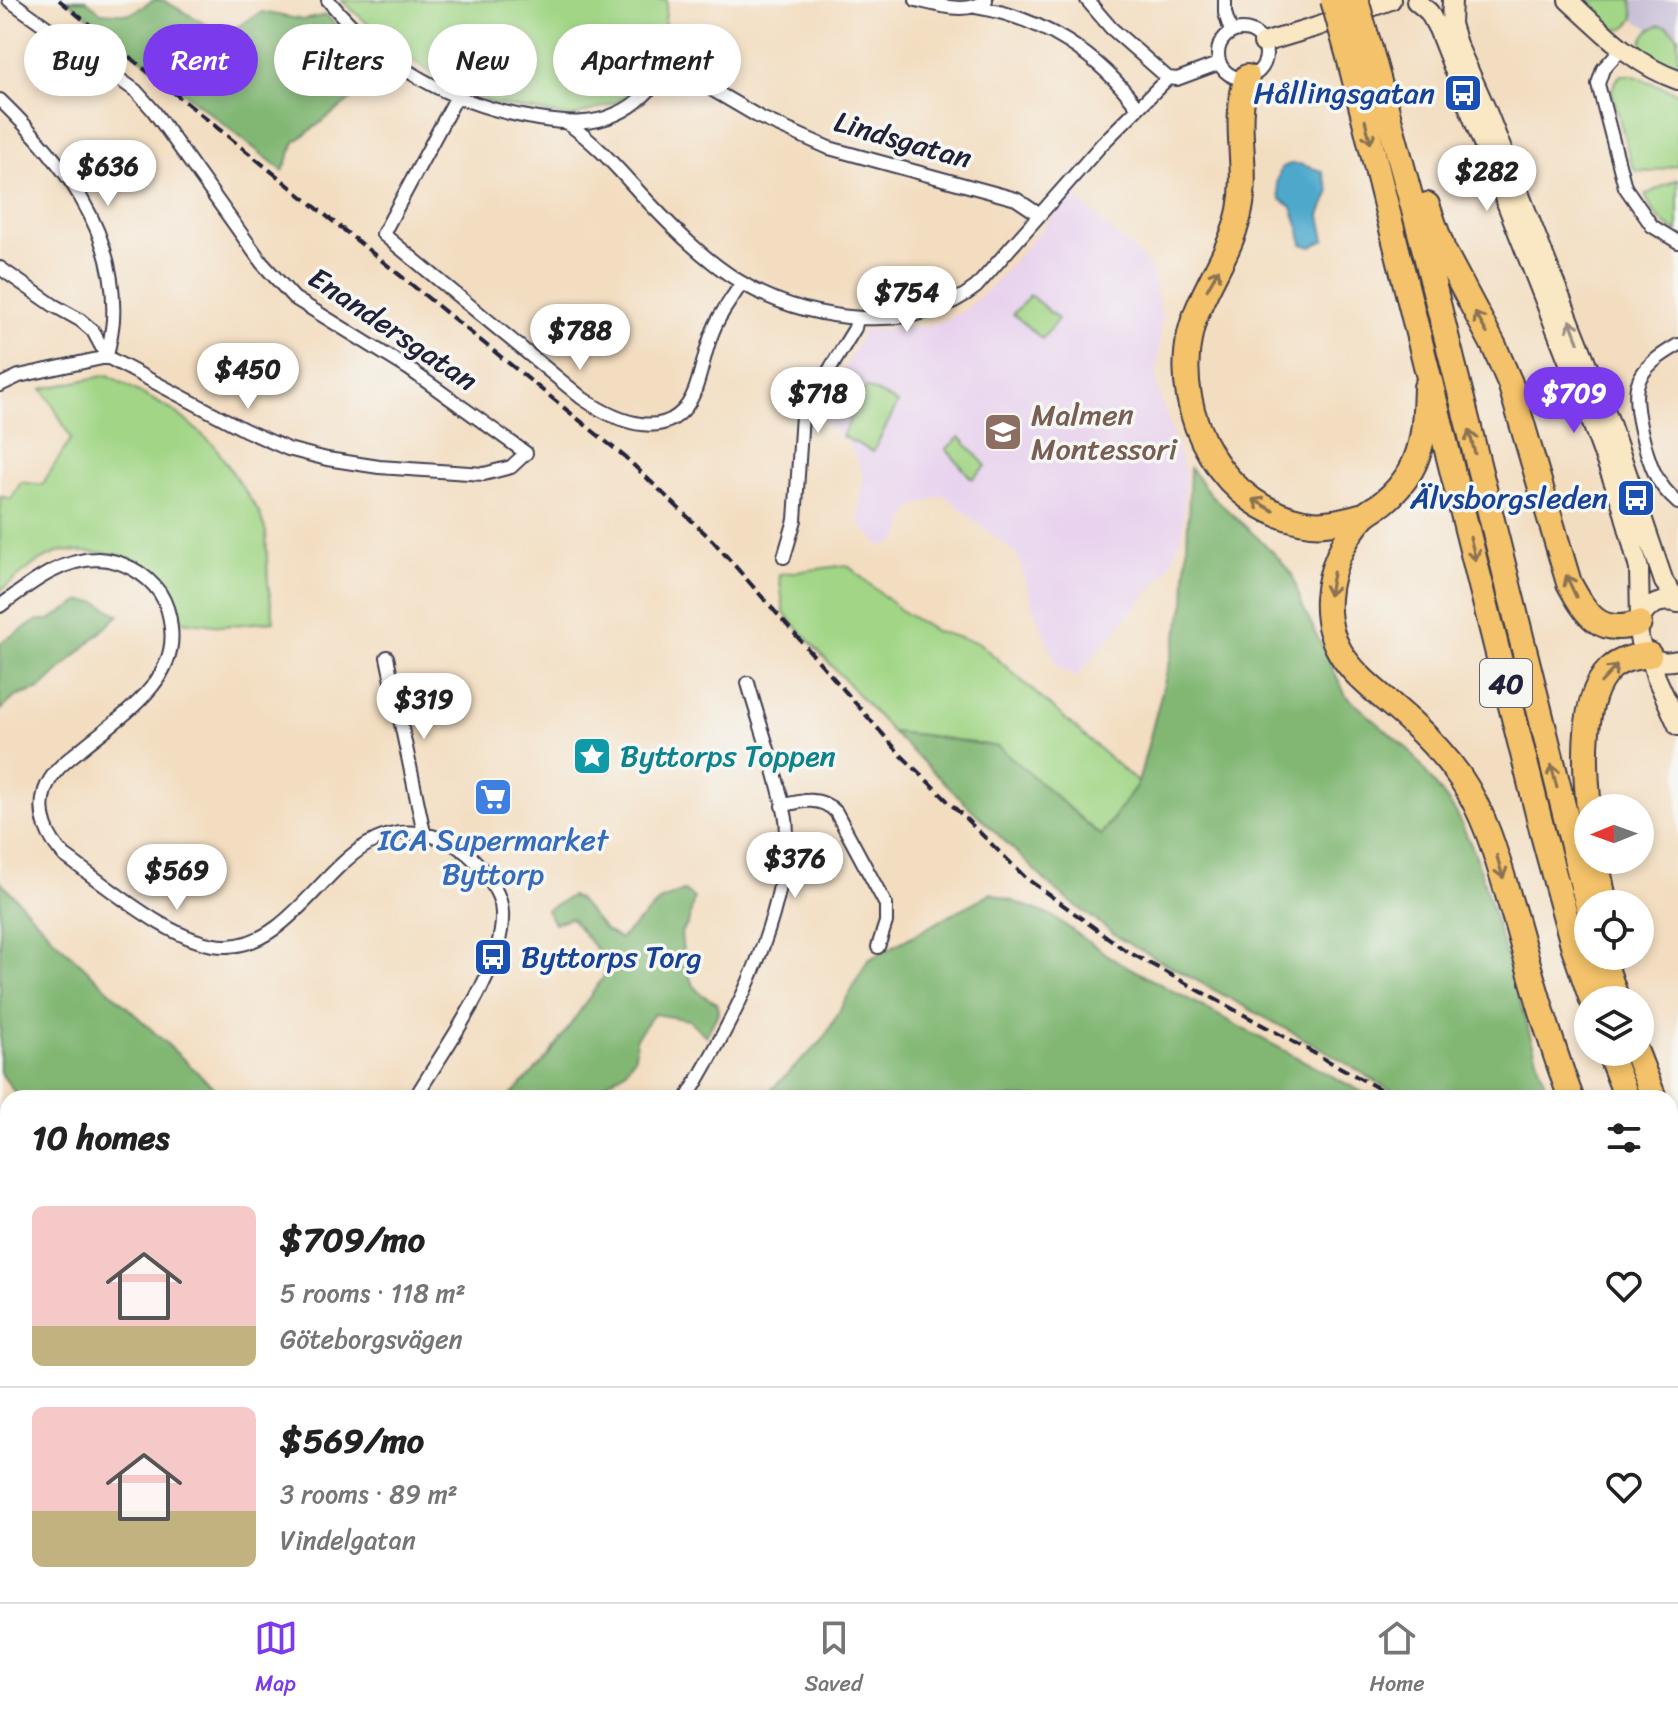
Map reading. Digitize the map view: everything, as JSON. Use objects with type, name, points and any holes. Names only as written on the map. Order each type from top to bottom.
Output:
[{"type":"highway","name":"40","points":[[1333,0],[1365,57],[1424,247],[1584,890]]},
{"type":"highway","name":"40","points":[[1356,0],[1428,365],[1544,838],[1588,986]]},
{"type":"highway","points":[[1365,57],[1443,250],[1510,383],[1569,583],[1578,600],[1598,623],[1611,628],[1639,622]]},
{"type":"highway","points":[[1247,77],[1239,113],[1243,186],[1237,226],[1195,314],[1189,336],[1186,377],[1192,416],[1219,468],[1249,497],[1266,508],[1312,523],[1365,515]]},
{"type":"highway","points":[[1428,365],[1423,428],[1413,467],[1401,485],[1365,515],[1347,540],[1331,579],[1328,601],[1330,624],[1336,643],[1355,675],[1438,749],[1461,779],[1481,814],[1496,852],[1553,1051],[1568,1090]]},
{"type":"highway","points":[[1588,794],[1586,755],[1589,724],[1602,679],[1614,666],[1632,657],[1650,657]]},
{"type":"highway","points":[[1614,1066],[1624,1090]]},
{"type":"highway","points":[[1643,1066],[1651,1090]]},
{"type":"main road","points":[[1263,43],[1391,0]]},
{"type":"main road","points":[[1415,0],[1428,5],[1444,0]]},
{"type":"main road","points":[[1415,0],[1429,12],[1438,29],[1599,440],[1635,549],[1639,569],[1640,643],[1674,686],[1678,706]]},
{"type":"main road","points":[[1452,0],[1451,24],[1457,44],[1486,109],[1593,379],[1664,582],[1678,602]]},
{"type":"main road","points":[[1568,0],[1621,49],[1656,71],[1678,80]]},
{"type":"main road","points":[[1639,622],[1648,609],[1658,603],[1678,602]]},
{"type":"main road","points":[[1650,657],[1662,661],[1678,660]]},
{"type":"main road","points":[[1650,657],[1678,726]]},
{"type":"street","name":"Enandersgatan","points":[[9,0],[136,91],[162,122],[262,263],[294,298],[409,369],[526,453],[511,467],[484,474],[379,467],[327,459],[288,449],[245,430],[107,357]]},
{"type":"street","points":[[328,0],[381,54],[456,98],[501,113],[567,123],[590,139],[699,254],[741,284],[796,309],[857,318],[914,316],[934,311],[976,287],[1168,78]]},
{"type":"street","points":[[916,0],[953,8],[981,4],[1032,21],[1055,33],[1107,73],[1138,108]]},
{"type":"street","points":[[1087,0],[1111,28],[1168,78],[1177,79],[1220,63]]},
{"type":"street","points":[[1225,0],[1231,32]]},
{"type":"street","points":[[1249,31],[1263,43],[1264,63],[1247,77],[1231,75],[1220,63],[1219,45],[1231,32],[1249,31]]},
{"type":"street","points":[[1621,49],[1603,69],[1598,84],[1625,187],[1652,226],[1678,242]]},
{"type":"street","name":"Lindsgatan","points":[[567,123],[588,123],[631,107],[648,93],[670,65],[759,117],[829,148],[1016,199],[1040,215]]},
{"type":"street","points":[[456,98],[383,234],[605,414],[636,423],[662,424],[677,417],[695,390],[714,328],[741,284]]},
{"type":"street","points":[[0,100],[64,168],[91,216],[105,251],[111,285],[113,319],[107,357]]},
{"type":"street","points":[[0,268],[80,320],[93,331],[107,357]]},
{"type":"street","points":[[784,557],[795,520],[802,415],[855,328],[857,318]]},
{"type":"street","points":[[1678,345],[1658,357],[1641,376],[1635,393],[1655,474],[1668,495],[1678,503]]},
{"type":"street","points":[[0,385],[19,376],[107,357]]},
{"type":"street","points":[[0,606],[56,569],[78,561],[100,559],[123,564],[138,572],[160,594],[169,614],[172,637],[171,651],[161,675],[143,697],[59,766],[42,800],[43,817],[54,845],[65,856],[183,936],[210,945],[228,946],[246,944],[262,937],[359,850],[381,837],[396,833],[424,833],[457,846],[476,862],[495,887],[502,910],[499,936],[489,972],[420,1090]]},
{"type":"street","points":[[387,657],[424,833]]},
{"type":"street","points":[[692,1090],[744,991],[774,914],[783,873],[787,835],[782,806],[748,683]]},
{"type":"street","points":[[782,806],[819,800],[828,803],[836,812],[886,905],[886,922],[878,947]]},
{"type":"shaded area","points":[[1609,0],[1678,0],[1678,47],[1620,10]]},
{"type":"shaded area","name":"Malmen Montessori","points":[[1072,194],[1151,267],[1162,318],[1156,383],[1185,472],[1183,532],[1168,570],[1076,677],[1057,667],[1017,555],[944,495],[914,507],[899,539],[881,546],[859,523],[863,473],[850,445],[820,418],[864,330],[934,325],[965,310],[990,288]]},
{"type":"green space","points":[[67,0],[85,0],[101,12],[130,14],[154,0],[163,0],[205,24],[143,24],[143,60],[127,48],[127,24],[97,24]]},
{"type":"green space","points":[[341,0],[667,0],[665,24],[553,24],[553,96],[627,96],[572,117],[495,104],[473,96],[537,96],[537,24],[428,24],[428,70],[412,60],[412,24],[368,24]]},
{"type":"green space","points":[[1582,0],[1632,0],[1634,19],[1624,29],[1614,30]]},
{"type":"green space","points":[[262,12],[303,20],[326,15],[335,24],[274,24],[274,96],[356,96],[295,142],[283,171],[188,96],[258,96],[258,24],[242,24]]},
{"type":"green space","points":[[1660,25],[1667,26],[1678,36],[1678,70],[1646,56],[1641,49],[1646,34]]},
{"type":"green space","points":[[1621,75],[1632,75],[1678,93],[1678,165],[1651,172],[1636,171],[1612,91]]},
{"type":"green space","points":[[1678,179],[1678,232],[1658,217],[1645,195]]},
{"type":"green space","points":[[1030,295],[1058,319],[1042,339],[1013,314]]},
{"type":"green space","points":[[108,375],[177,413],[214,445],[259,512],[266,532],[268,583],[274,621],[222,626],[182,621],[153,571],[140,561],[110,553],[61,551],[37,562],[0,591],[0,496],[11,499],[21,482],[42,485],[71,439],[42,389]]},
{"type":"green space","points":[[866,387],[898,403],[873,452],[842,436]]},
{"type":"green space","points":[[960,437],[986,466],[972,479],[946,449]]},
{"type":"green space","points":[[1190,468],[1211,495],[1273,552],[1292,574],[1302,605],[1346,696],[1410,751],[1457,814],[1476,856],[1547,1090],[1390,1090],[1323,1049],[1122,940],[1055,890],[892,732],[999,747],[1101,836],[1138,783],[1185,603]]},
{"type":"green space","points":[[847,565],[900,610],[935,631],[979,643],[1138,783],[1100,836],[999,747],[892,732],[784,613],[779,574]]},
{"type":"green space","points":[[81,601],[97,602],[119,615],[40,689],[15,697],[0,711],[0,643],[38,620],[49,620]]},
{"type":"green space","points":[[0,881],[55,940],[216,1090],[13,1090],[0,1072]]},
{"type":"green space","points":[[684,891],[694,898],[688,924],[681,932],[682,947],[691,981],[702,994],[717,1003],[718,1013],[706,1036],[689,1020],[654,1014],[636,1038],[635,1056],[625,1071],[597,1090],[516,1090],[548,1057],[604,976],[604,959],[571,918],[554,923],[546,910],[571,896],[578,899],[605,930],[620,939],[661,900]]},
{"type":"green space","points":[[991,893],[1052,916],[1113,959],[1358,1090],[771,1090],[823,1040],[868,960]]},
{"type":"water","points":[[1290,164],[1322,171],[1330,191],[1320,215],[1325,240],[1311,247],[1302,244],[1292,207],[1280,199],[1277,182],[1281,168]]},
{"type":"railway","points":[[59,0],[625,457],[713,541],[902,756],[1026,878],[1125,950],[1381,1090]]},
{"type":"place","name":"Hållingsgatan","points":[[1463,93]]},
{"type":"place","name":"Malmen Montessori","points":[[1003,432]]},
{"type":"place","name":"Älvsborgsleden","points":[[1636,498]]},
{"type":"place","name":"Byttorps Toppen","points":[[592,756]]},
{"type":"place","name":"ICA Supermarket Byttorp","points":[[493,797]]},
{"type":"place","name":"Byttorps Torg","points":[[493,957]]}]
